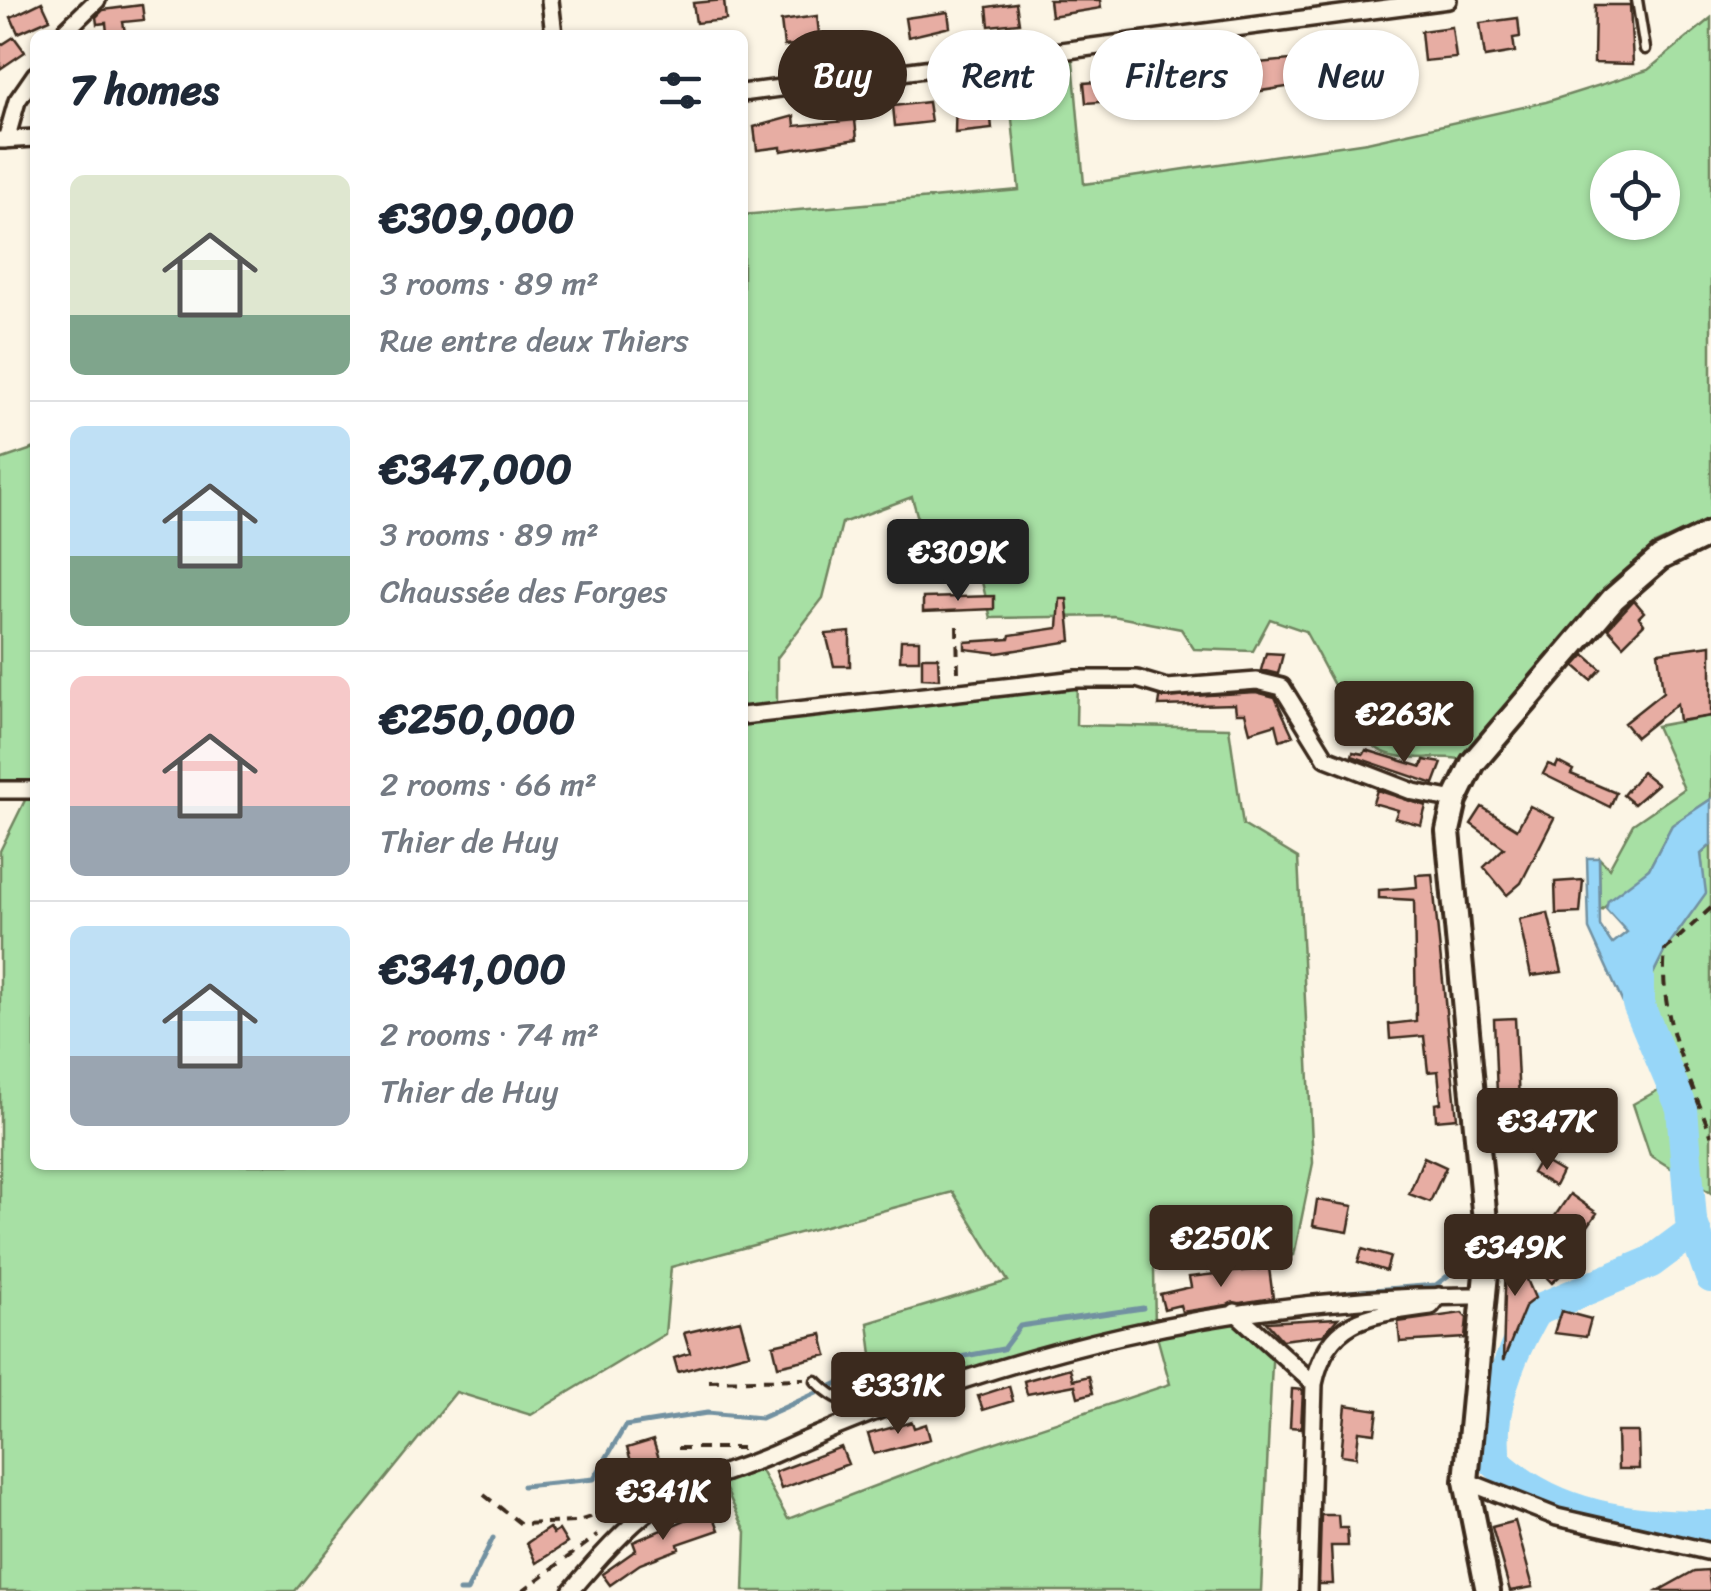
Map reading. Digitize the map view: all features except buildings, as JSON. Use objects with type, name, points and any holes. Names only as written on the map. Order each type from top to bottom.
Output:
[{"type":"main road","points":[[1488,1591],[1466,1481],[1487,1296],[1488,1252],[1448,831],[1455,800],[1473,763],[1613,598],[1660,558],[1711,533]]},
{"type":"street","points":[[66,30],[97,0]]},
{"type":"street","points":[[550,0],[553,30]]},
{"type":"street","points":[[748,91],[1448,0]]},
{"type":"street","points":[[30,82],[17,101],[3,140],[30,138]]},
{"type":"street","points":[[748,715],[1077,679],[1137,679],[1167,688],[1257,681],[1282,687],[1326,758],[1414,792],[1455,800]]},
{"type":"street","points":[[0,790],[30,790]]},
{"type":"street","points":[[571,1591],[653,1506],[931,1391],[1072,1346],[1235,1312],[1390,1296],[1487,1296]]},
{"type":"street","points":[[1308,1591],[1314,1384],[1320,1354],[1366,1314],[1431,1306],[1439,1296]]},
{"type":"street","points":[[1235,1312],[1314,1384]]},
{"type":"street","points":[[1466,1481],[1557,1517],[1711,1552]]},
{"type":"lane","points":[[1638,0],[1645,49]]},
{"type":"lane","points":[[816,1381],[832,1398],[860,1404],[931,1391]]},
{"type":"path","points":[[957,626],[958,694]]},
{"type":"path","points":[[1711,908],[1665,950],[1662,980],[1666,1020],[1711,1135]]},
{"type":"path","points":[[709,1381],[816,1381]]},
{"type":"path","points":[[678,1448],[771,1448],[777,1452]]},
{"type":"path","points":[[484,1495],[521,1524],[563,1524],[635,1503],[653,1506]]},
{"type":"path","points":[[522,1591],[580,1544],[606,1530]]},
{"type":"green space","points":[[1711,18],[1711,519],[1655,544],[1606,593],[1459,759],[1399,756],[1381,751],[1351,715],[1305,631],[1270,619],[1253,651],[1194,649],[1181,629],[1113,616],[991,618],[981,578],[935,580],[912,497],[842,523],[823,598],[777,658],[777,709],[1077,679],[1076,725],[1229,728],[1243,825],[1298,858],[1313,1163],[1294,1255],[1154,1269],[1155,1328],[1235,1312],[1273,1342],[1261,1591],[744,1591],[746,1532],[720,1477],[756,1462],[788,1519],[948,1458],[1170,1384],[1155,1329],[879,1410],[868,1323],[1008,1281],[953,1192],[671,1267],[665,1334],[531,1415],[456,1392],[295,1591],[0,1591],[0,851],[30,790],[30,1170],[748,1170],[748,215],[1019,190],[1012,120],[1070,120],[1072,50],[1084,184],[1367,142],[1546,102],[1648,70]]},
{"type":"green space","points":[[30,450],[30,790],[0,790],[0,460]]},
{"type":"green space","points":[[1711,716],[1711,799],[1672,825],[1649,869],[1600,911],[1599,858],[1609,868],[1633,824],[1684,789],[1656,726]]},
{"type":"green space","points":[[1711,845],[1711,1193],[1650,1155],[1633,1104],[1662,1088],[1638,1004],[1665,950],[1705,893],[1701,854]]},
{"type":"water","points":[[1711,799],[1711,845],[1701,854],[1706,893],[1665,950],[1638,1004],[1626,1010],[1589,929],[1587,858],[1599,858],[1600,926],[1612,944],[1627,932],[1606,909],[1608,900],[1649,869],[1672,825]]},
{"type":"waterway","points":[[1638,959],[1638,1004],[1682,1108],[1691,1220],[1711,1277]]},
{"type":"waterway","points":[[1694,1230],[1651,1262],[1535,1311],[1502,1384],[1494,1422],[1495,1462],[1518,1481],[1569,1507],[1624,1521],[1711,1526]]},
{"type":"waterway","points":[[1348,1292],[1436,1285],[1468,1260]]},
{"type":"waterway","points":[[523,1486],[594,1479],[625,1426],[707,1413],[761,1418],[852,1377],[1003,1349],[1020,1326],[1143,1308]]},
{"type":"waterway","points":[[459,1591],[467,1591],[493,1538]]}]
